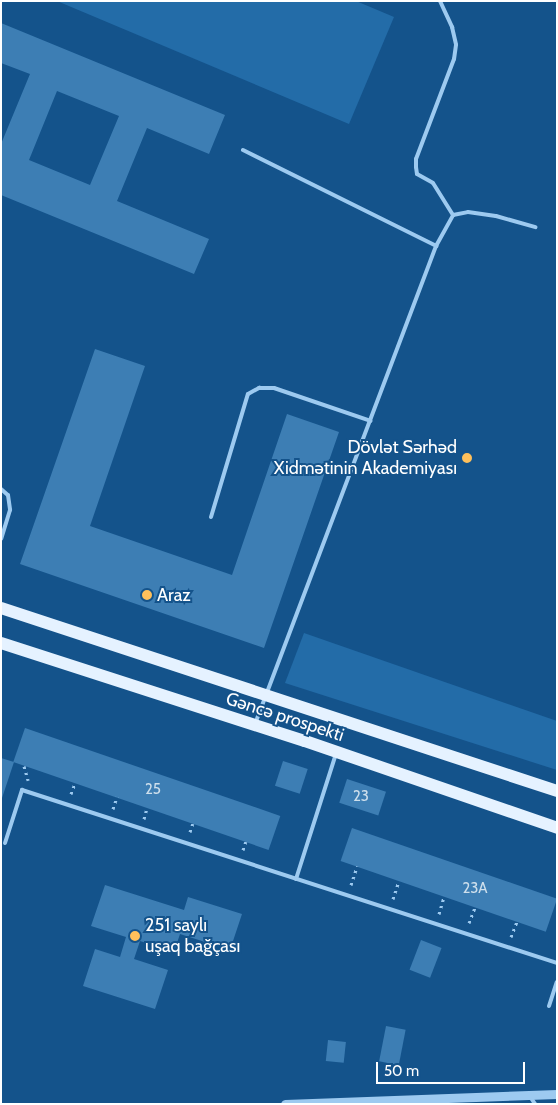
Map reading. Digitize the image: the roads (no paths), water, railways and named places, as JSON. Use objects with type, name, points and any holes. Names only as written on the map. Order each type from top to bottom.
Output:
[{"type":"main road","name":"Gəncə prospekti","points":[[1,608],[557,792]]},
{"type":"main road","name":"Gəncə prospekti","points":[[1,643],[336,752],[557,828]]},
{"type":"street","points":[[284,1104],[557,1094]]},
{"type":"lane","points":[[440,1],[452,27],[455,52],[416,159],[416,167],[417,174],[433,183],[453,215]]},
{"type":"lane","points":[[243,150],[436,246]]},
{"type":"lane","points":[[255,726],[264,695],[371,421],[436,246],[453,215],[468,212],[496,216],[535,227]]},
{"type":"lane","points":[[211,517],[248,394],[259,388],[274,388],[371,421]]},
{"type":"lane","points":[[1,490],[8,495],[10,510],[1,539]]},
{"type":"lane","points":[[296,879],[336,752]]},
{"type":"lane","points":[[5,843],[22,790],[557,963]]},
{"type":"lane","points":[[549,1006],[557,982]]},
{"type":"lane","points":[[530,1095],[534,1104]]},
{"type":"place","name":"Dövlət Sərhəd Xidmətinin Akademiyası","points":[[467,458]]},
{"type":"place","name":"Araz","points":[[147,595]]},
{"type":"place","name":"251 saylı uşaq bağçası","points":[[135,936]]}]
